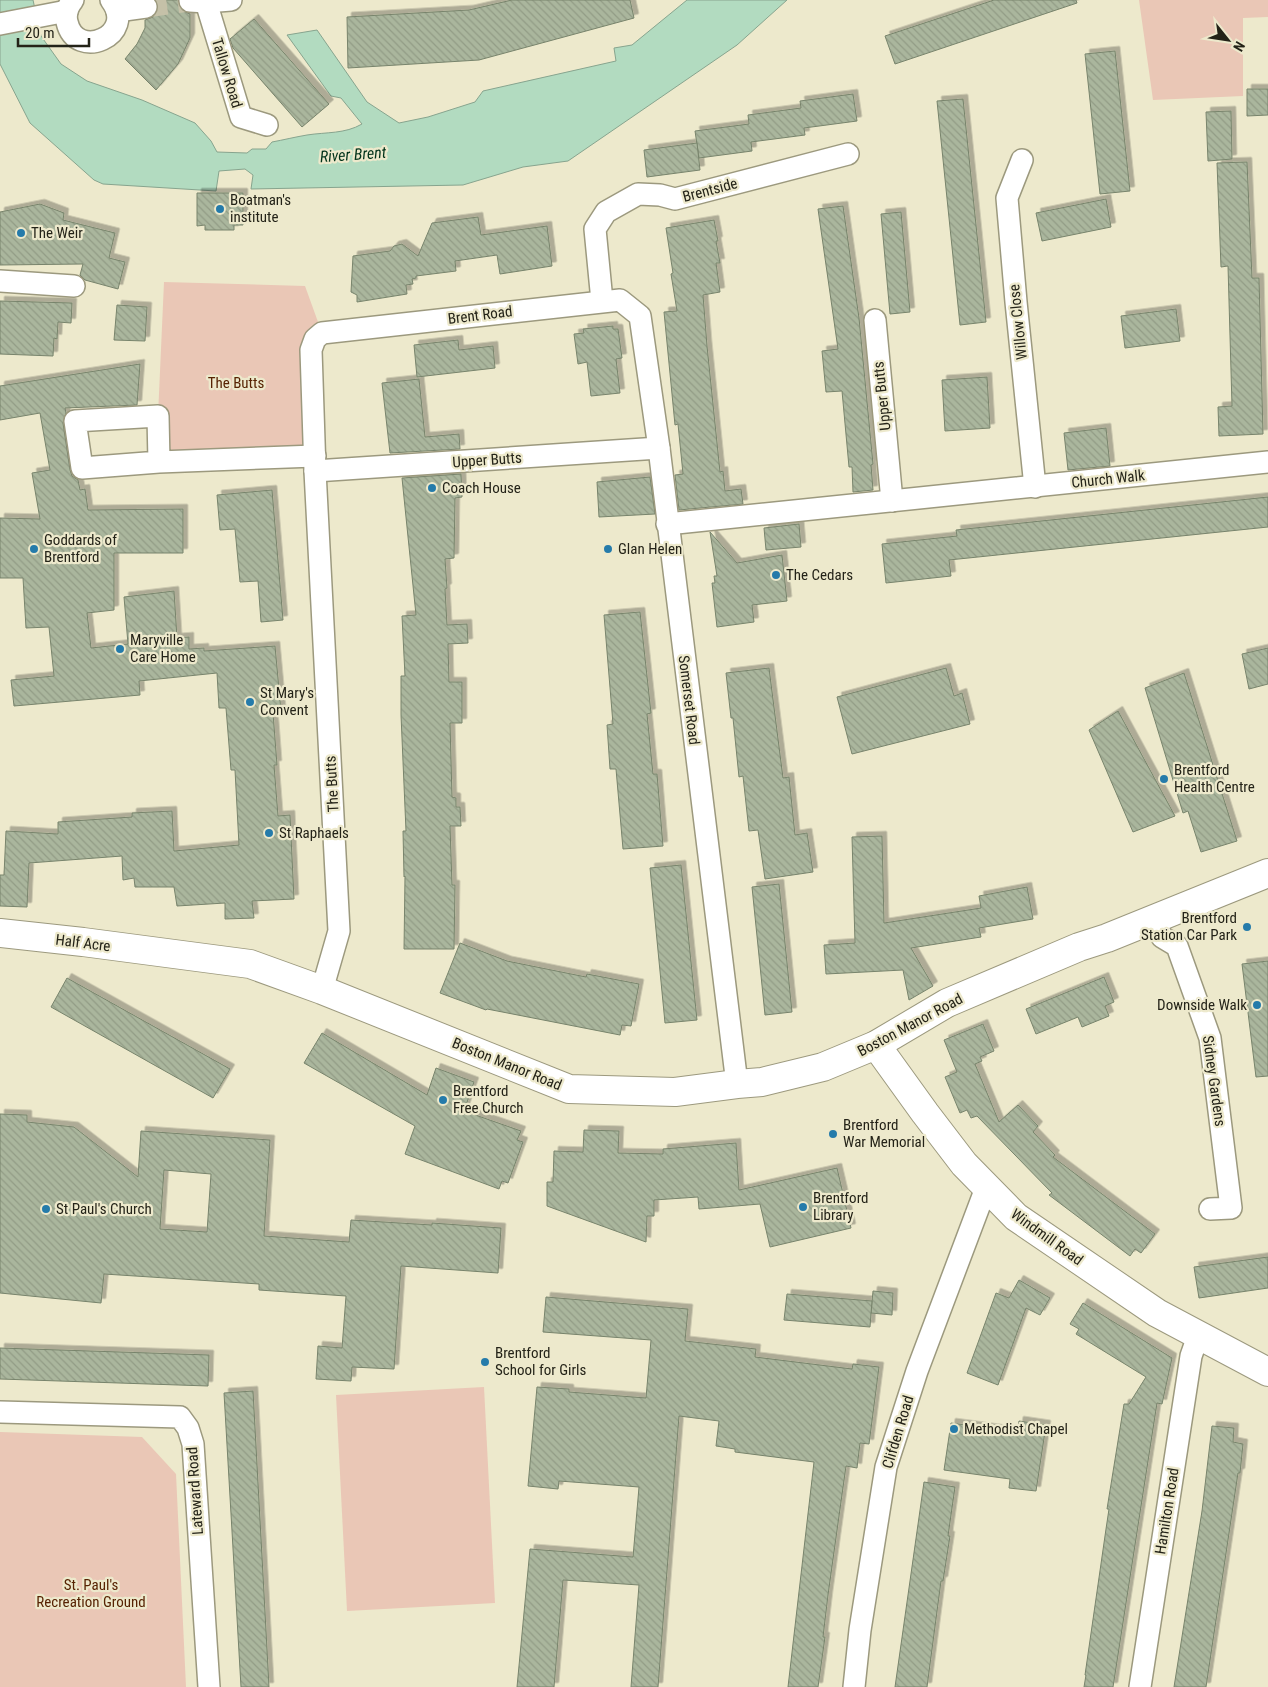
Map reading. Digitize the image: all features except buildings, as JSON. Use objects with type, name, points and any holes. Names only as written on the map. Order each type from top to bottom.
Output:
[{"type":"main road","name":"Boston Manor Road","points":[[167,953],[250,964],[322,990],[569,1089],[675,1092],[762,1082],[824,1067],[876,1045],[947,1003],[1079,947],[1268,872]]},
{"type":"main road","name":"Half Acre","points":[[0,933],[167,953]]},
{"type":"main road","name":"Windmill Road","points":[[876,1045],[964,1164],[1016,1217],[1145,1305],[1198,1336],[1268,1372]]},
{"type":"street","name":"Tallow Road","points":[[231,0],[198,2],[241,117],[267,125]]},
{"type":"street","points":[[0,24],[62,9],[69,28],[74,35],[81,40],[97,42],[105,39],[116,26],[114,5],[146,7]]},
{"type":"street","name":"Brentside","points":[[602,301],[595,229],[606,212],[638,194],[660,195],[675,199],[848,154]]},
{"type":"street","name":"Willow Close","points":[[1022,160],[1007,198],[1035,487]]},
{"type":"street","points":[[0,281],[74,286]]},
{"type":"street","name":"Brent Road","points":[[315,339],[322,333],[602,301],[620,300],[640,316]]},
{"type":"street","name":"Somerset Road","points":[[640,316],[737,1084]]},
{"type":"street","name":"Upper Butts","points":[[875,320],[892,501]]},
{"type":"street","name":"The Butts","points":[[315,339],[311,350],[315,463],[339,931],[322,990]]},
{"type":"street","name":"Upper Butts","points":[[315,463],[658,448]]},
{"type":"street","points":[[159,462],[315,463]]},
{"type":"street","name":"Church Walk","points":[[892,501],[1268,462]]},
{"type":"street","points":[[667,524],[892,501]]},
{"type":"street","name":"Sidney Gardens","points":[[1153,919],[1162,937],[1177,946],[1210,1038],[1231,1208],[1210,1209]]},
{"type":"street","name":"Clifden Road","points":[[854,1687],[860,1630],[886,1467],[917,1371],[986,1188]]},
{"type":"street","name":"Hamilton Road","points":[[1140,1687],[1191,1356],[1198,1336]]},
{"type":"street","name":"Lateward Road","points":[[0,1412],[180,1417],[188,1428],[193,1444],[209,1687]]},
{"type":"green space","points":[[1139,0],[1268,0],[1268,17],[1243,18],[1243,96],[1153,100]]},
{"type":"green space","name":"The Butts","points":[[164,282],[305,286],[322,333],[315,456],[159,462],[158,416]]},
{"type":"green space","points":[[484,1387],[495,1603],[347,1611],[336,1395]]},
{"type":"green space","name":"St. Paul's Recreation Ground","points":[[0,1432],[142,1437],[176,1474],[186,1687],[0,1687]]},
{"type":"water","name":"River Brent","points":[[0,0],[33,0],[41,36],[61,64],[87,81],[142,100],[195,123],[211,141],[217,152],[247,153],[252,149],[266,149],[272,142],[342,131],[362,124],[341,98],[331,96],[287,35],[317,30],[367,102],[399,123],[428,117],[475,102],[483,91],[616,61],[614,48],[632,45],[687,0],[787,0],[737,45],[568,161],[523,167],[463,185],[251,189],[253,175],[245,169],[219,171],[216,191],[103,184],[94,180],[30,123],[0,64]]},
{"type":"tunnel","points":[[146,7],[190,1]]},
{"type":"place","name":"Boatman's institute","points":[[220,209]]},
{"type":"place","name":"The Weir","points":[[21,233]]},
{"type":"place","name":"Coach House","points":[[432,488]]},
{"type":"place","name":"Goddards of Brentford","points":[[34,549]]},
{"type":"place","name":"Glan Helen","points":[[608,549]]},
{"type":"place","name":"The Cedars","points":[[776,575]]},
{"type":"place","name":"Maryville Care Home","points":[[120,649]]},
{"type":"place","name":"St Mary's Convent","points":[[250,702]]},
{"type":"place","name":"Brentford Health Centre","points":[[1164,779]]},
{"type":"place","name":"St Raphaels","points":[[269,833]]},
{"type":"place","name":"Brentford Station Car Park","points":[[1247,927]]},
{"type":"place","name":"Downside Walk","points":[[1257,1005]]},
{"type":"place","name":"Brentford Free Church","points":[[443,1100]]},
{"type":"place","name":"Brentford War Memorial","points":[[833,1134]]},
{"type":"place","name":"Brentford Library","points":[[803,1207]]},
{"type":"place","name":"St Paul's Church","points":[[46,1209]]},
{"type":"place","name":"Brentford School for Girls","points":[[485,1362]]},
{"type":"place","name":"Methodist Chapel","points":[[954,1429]]}]
